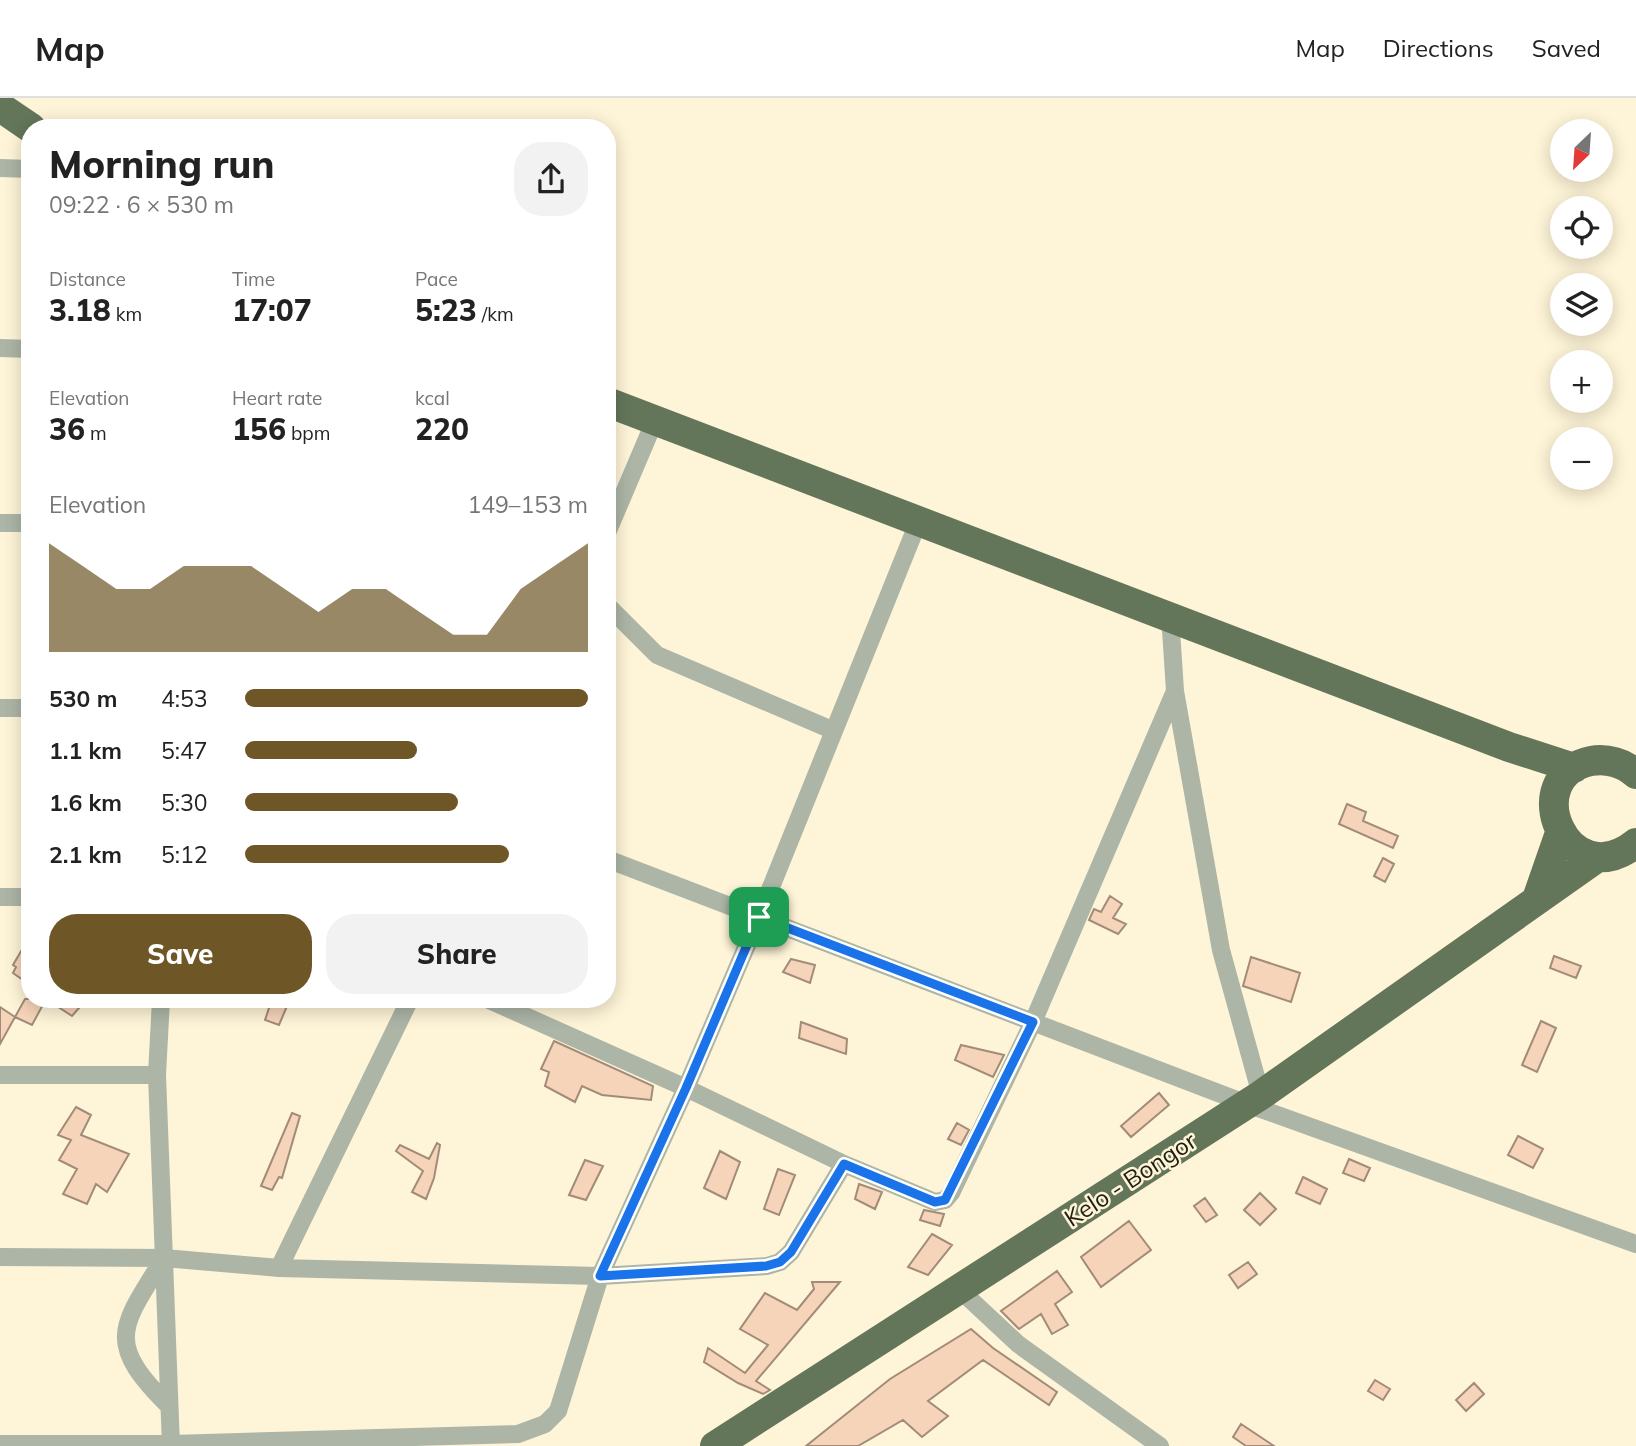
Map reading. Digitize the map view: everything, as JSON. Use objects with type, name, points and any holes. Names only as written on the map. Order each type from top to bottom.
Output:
[{"type":"highway","points":[[0,107],[21,121]]},
{"type":"highway","points":[[616,405],[1509,747],[1574,768],[1605,760],[1620,763],[1636,774]]},
{"type":"highway","points":[[1509,747],[1554,800]]},
{"type":"highway","points":[[1574,768],[1557,788],[1554,817],[1560,833],[1576,849],[1598,857]]},
{"type":"highway","points":[[1537,899],[1560,833]]},
{"type":"highway","name":"Kelo - Bongor","points":[[715,1446],[1254,1099],[1598,857],[1612,856],[1636,843]]},
{"type":"street","points":[[0,168],[21,169]]},
{"type":"street","points":[[0,348],[21,349]]},
{"type":"street","points":[[616,511],[655,420]]},
{"type":"street","points":[[0,1444],[171,1445],[517,1434],[545,1424],[558,1411],[600,1276],[686,1088],[759,917],[832,730],[919,520]]},
{"type":"street","points":[[0,523],[21,523]]},
{"type":"street","points":[[616,615],[657,654],[832,730]]},
{"type":"street","points":[[1170,615],[1175,691],[1221,950],[1254,1099]]},
{"type":"street","points":[[507,1008],[686,1088],[844,1164],[935,1202],[945,1200],[1033,1022],[1175,691]]},
{"type":"street","points":[[0,708],[21,708]]},
{"type":"street","points":[[616,862],[1033,1022],[1254,1099],[1636,1244]]},
{"type":"street","points":[[0,897],[21,897]]},
{"type":"street","points":[[161,1008],[157,1075],[171,1445]]},
{"type":"street","points":[[279,1268],[406,1008]]},
{"type":"street","points":[[0,1075],[157,1075]]},
{"type":"street","points":[[0,1257],[164,1258],[279,1268],[600,1276],[766,1266],[780,1262],[791,1252],[844,1164]]},
{"type":"street","points":[[164,1258],[127,1316],[125,1344],[142,1379],[169,1406]]},
{"type":"street","points":[[959,1289],[1018,1344],[1160,1446]]},
{"type":"building","points":[[1347,804],[1366,812],[1363,821],[1398,836],[1393,848],[1339,824]]},
{"type":"building","points":[[1383,858],[1394,864],[1385,882],[1374,876]]},
{"type":"building","points":[[1110,896],[1122,904],[1113,918],[1126,924],[1118,934],[1089,920],[1094,909],[1101,912]]},
{"type":"building","points":[[21,951],[21,979],[13,973],[16,967],[13,965]]},
{"type":"building","points":[[1554,956],[1581,966],[1576,978],[1550,968]]},
{"type":"building","points":[[1251,957],[1300,973],[1291,1002],[1243,986]]},
{"type":"building","points":[[791,959],[815,965],[810,983],[783,972]]},
{"type":"building","points":[[21,1006],[41,1008],[32,1025],[15,1017]]},
{"type":"building","points":[[0,1007],[15,1017],[0,1044]]},
{"type":"building","points":[[60,1008],[79,1008],[72,1016]]},
{"type":"building","points":[[269,1008],[286,1008],[279,1025],[265,1020]]},
{"type":"building","points":[[1541,1021],[1556,1028],[1537,1072],[1522,1065]]},
{"type":"building","points":[[801,1022],[847,1039],[846,1054],[799,1038]]},
{"type":"building","points":[[554,1041],[653,1086],[651,1100],[602,1095],[582,1086],[575,1102],[545,1086],[549,1072],[541,1069]]},
{"type":"building","points":[[961,1045],[1004,1055],[993,1077],[955,1060]]},
{"type":"building","points":[[1159,1093],[1169,1105],[1131,1137],[1121,1126]]},
{"type":"building","points":[[76,1107],[91,1115],[81,1135],[129,1154],[107,1192],[96,1184],[87,1204],[63,1194],[77,1169],[59,1160],[71,1140],[58,1135]]},
{"type":"building","points":[[292,1113],[300,1116],[282,1178],[279,1177],[272,1190],[261,1186]]},
{"type":"building","points":[[957,1123],[969,1130],[961,1145],[948,1139]]},
{"type":"building","points":[[1518,1136],[1543,1149],[1533,1168],[1508,1155]]},
{"type":"building","points":[[437,1143],[440,1145],[434,1178],[426,1199],[412,1192],[423,1171],[396,1151],[400,1145],[429,1159]]},
{"type":"building","points":[[720,1151],[740,1162],[726,1199],[704,1188]]},
{"type":"building","points":[[1349,1159],[1370,1168],[1364,1181],[1343,1173]]},
{"type":"building","points":[[585,1160],[603,1166],[586,1200],[569,1195]]},
{"type":"building","points":[[778,1169],[795,1175],[779,1215],[764,1209]]},
{"type":"building","points":[[1303,1177],[1327,1189],[1320,1204],[1296,1193]]},
{"type":"building","points":[[859,1184],[882,1192],[875,1209],[855,1199]]},
{"type":"building","points":[[1260,1193],[1276,1209],[1260,1225],[1244,1210]]},
{"type":"building","points":[[1205,1198],[1217,1215],[1206,1222],[1194,1206]]},
{"type":"building","points":[[924,1210],[944,1214],[940,1226],[920,1220]]},
{"type":"building","points":[[1129,1221],[1151,1250],[1101,1287],[1081,1257]]},
{"type":"building","points":[[932,1234],[952,1245],[928,1275],[908,1267]]},
{"type":"building","points":[[1248,1262],[1257,1274],[1238,1288],[1229,1275]]},
{"type":"building","points":[[1057,1271],[1072,1292],[1055,1304],[1068,1325],[1052,1334],[1041,1314],[1019,1329],[1001,1311]]},
{"type":"building","points":[[812,1282],[840,1282],[756,1381],[770,1390],[763,1394],[738,1383],[704,1362],[708,1348],[745,1373],[768,1345],[740,1329],[765,1293],[797,1310],[814,1289]]},
{"type":"building","points":[[971,1329],[993,1348],[1057,1392],[1049,1405],[983,1360],[928,1401],[948,1416],[922,1437],[903,1420],[858,1446],[806,1446],[890,1379]]},
{"type":"building","points":[[1375,1380],[1390,1389],[1383,1400],[1368,1391]]},
{"type":"building","points":[[1474,1383],[1484,1394],[1466,1411],[1456,1400]]},
{"type":"building","points":[[1241,1424],[1274,1446],[1246,1446],[1233,1437]]},
{"type":"route","points":[[759,917],[1033,1022],[951,1193],[945,1200],[935,1202],[844,1164],[791,1252],[780,1262],[766,1266],[600,1276],[686,1088],[759,917]]}]
